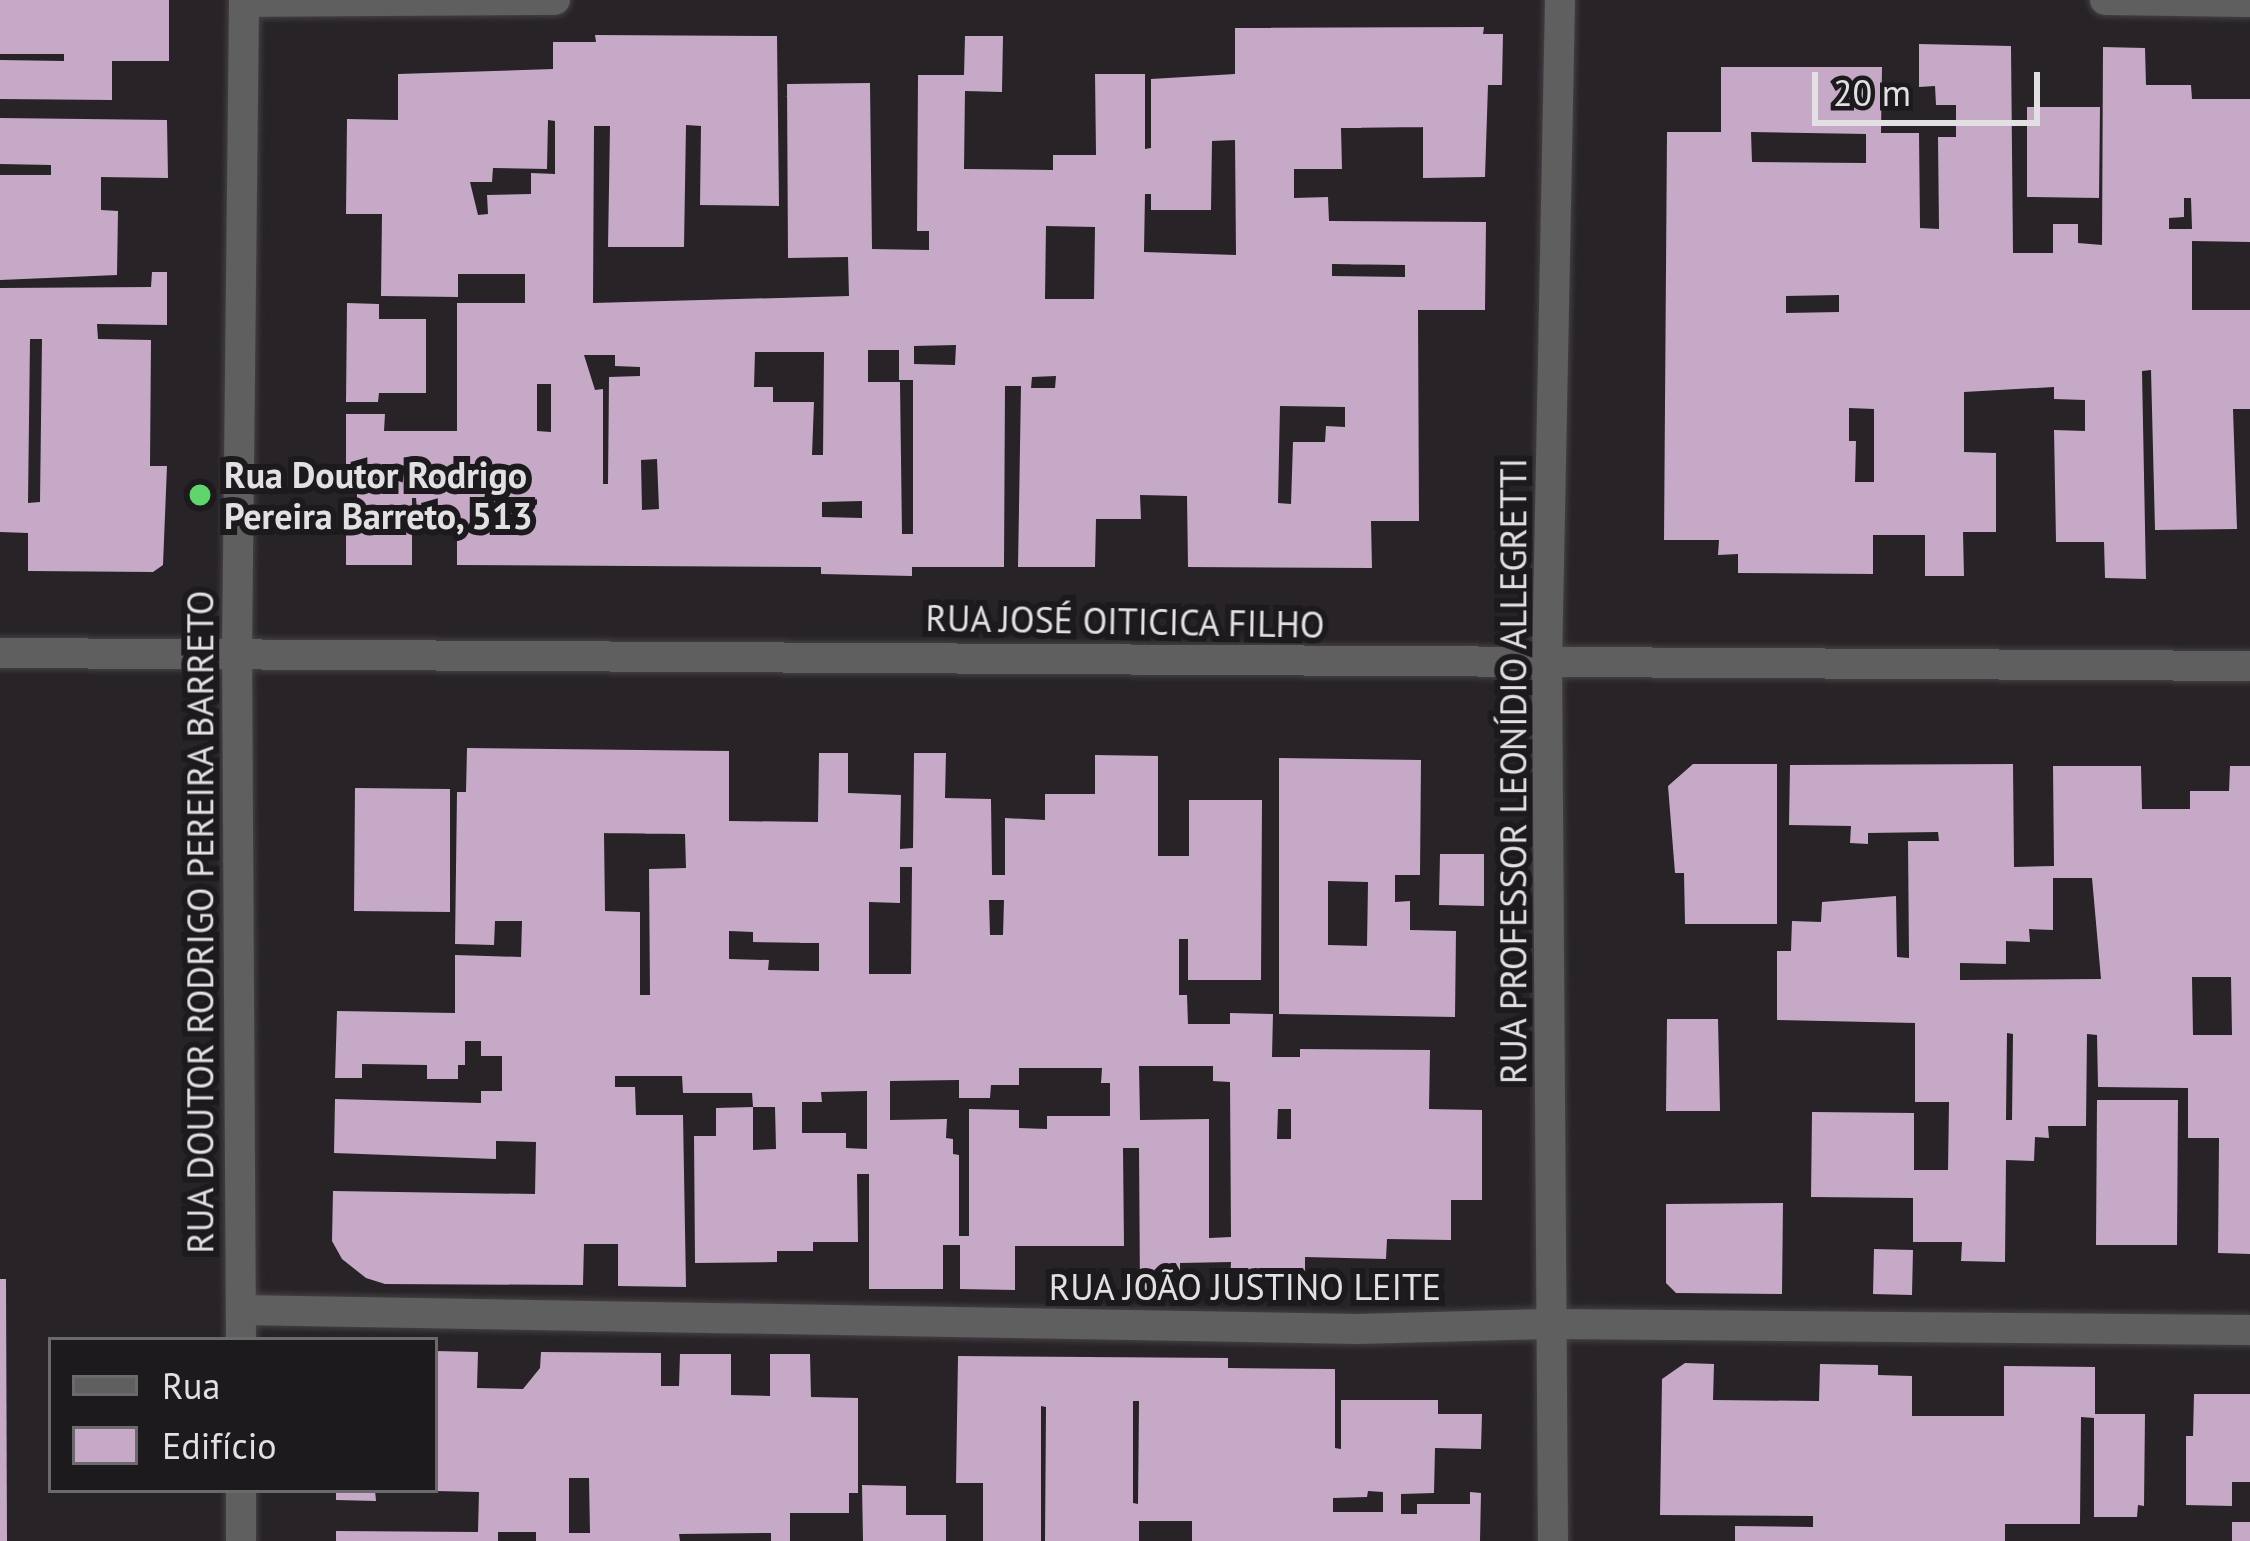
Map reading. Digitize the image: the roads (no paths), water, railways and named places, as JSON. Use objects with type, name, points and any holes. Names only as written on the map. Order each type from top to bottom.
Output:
[{"type":"street","points":[[244,1],[555,0]]},
{"type":"street","name":"RUA PROFESSOR LEONÍDIO ALLEGRETTI","points":[[1553,1541],[1556,1324],[1546,664],[1560,0]]},
{"type":"street","points":[[2105,0],[2250,2]]},
{"type":"street","name":"RUA DOUTOR RODRIGO PEREIRA BARRETO","points":[[241,1325],[237,651],[244,1]]},
{"type":"street","name":"RUA JOSÉ OITICICA FILHO","points":[[0,652],[2250,666]]},
{"type":"street","name":"RUA JOÃO JUSTINO LEITE","points":[[241,1325],[1358,1329],[1556,1324],[2250,1330]]},
{"type":"street","points":[[241,1493],[241,1541]]},
{"type":"place","name":"Rua Doutor Rodrigo Pereira Barreto, 513","points":[[200,495]]}]
